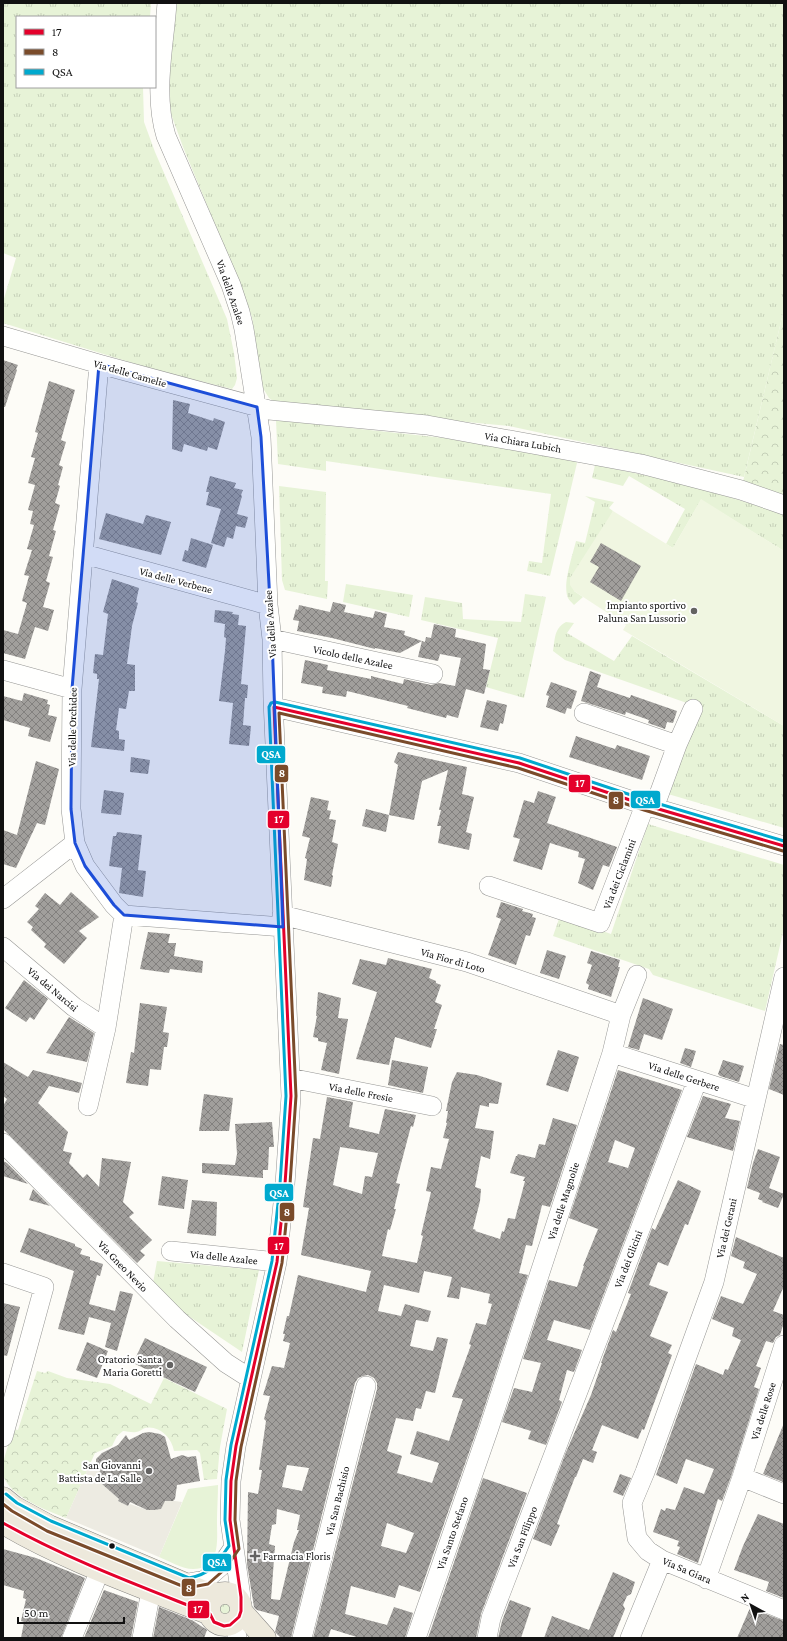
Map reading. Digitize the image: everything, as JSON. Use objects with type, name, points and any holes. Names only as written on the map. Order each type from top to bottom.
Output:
[{"type":"main road","points":[[3,1498],[14,1507],[49,1526],[202,1591],[231,1601],[265,1638]]},
{"type":"main road","points":[[3,1523],[22,1535],[151,1591],[229,1630]]},
{"type":"main road","points":[[229,1630],[210,1604],[212,1600],[231,1601]]},
{"type":"main road","points":[[229,1630],[230,1625],[239,1617],[231,1601]]},
{"type":"street","name":"Via delle Azalee","points":[[166,3],[159,93],[164,127],[181,172],[231,285],[240,312],[261,437],[268,605],[272,639],[282,921],[291,1096],[285,1184],[277,1262],[236,1446],[231,1481],[231,1552],[241,1597],[231,1601]]},
{"type":"street","name":"Via delle Camelie","points":[[3,336],[257,407]]},
{"type":"street","name":"Via delle Orchidee","points":[[99,364],[72,689],[71,809],[75,843],[85,866],[114,905],[124,915]]},
{"type":"street","name":"Via Chiara Lubich","points":[[257,407],[269,410],[427,425],[641,464],[742,490],[784,505]]},
{"type":"street","name":"Via delle Verbene","points":[[84,554],[268,605]]},
{"type":"street","name":"Vicolo delle Azalee","points":[[272,639],[433,674]]},
{"type":"street","points":[[3,670],[72,689]]},
{"type":"street","points":[[274,707],[519,763],[650,807],[784,846]]},
{"type":"street","name":"Via dei Ciclamini","points":[[489,886],[600,922],[693,709]]},
{"type":"street","points":[[584,713],[677,745]]},
{"type":"street","points":[[3,899],[75,843]]},
{"type":"street","points":[[88,1106],[106,1028],[124,915],[282,921]]},
{"type":"street","name":"Via Fior di Loto","points":[[282,921],[467,962],[621,1015]]},
{"type":"street","name":"Via dei Narcisi","points":[[3,947],[74,1007],[106,1028]]},
{"type":"street","name":"Via delle Magnolie","points":[[489,1428],[612,1053],[621,1015],[637,975]]},
{"type":"street","name":"Via dei Gerani","points":[[645,1472],[714,1282],[784,977]]},
{"type":"street","name":"Via delle Gerbere","points":[[612,1053],[756,1099]]},
{"type":"street","name":"Via delle Fresie","points":[[290,1078],[432,1106]]},
{"type":"street","name":"Via dei Glicini","points":[[560,1437],[697,1081]]},
{"type":"street","name":"Via Gneo Nevio","points":[[3,1143],[177,1319],[226,1363],[251,1379]]},
{"type":"street","name":"Via delle Azalee","points":[[171,1251],[277,1262]]},
{"type":"street","points":[[3,1273],[44,1287],[3,1437]]},
{"type":"street","name":"Via delle Rose","points":[[706,1579],[742,1477],[784,1345]]},
{"type":"street","name":"Via San Bachisio","points":[[302,1638],[366,1386]]},
{"type":"street","name":"Via Santo Stefano","points":[[416,1638],[489,1428]]},
{"type":"street","name":"Via San Filippo","points":[[487,1638],[491,1618],[560,1437]]},
{"type":"street","name":"Via Sa Giara","points":[[645,1472],[632,1503],[637,1538],[648,1551],[662,1560],[784,1610]]},
{"type":"street","points":[[742,1477],[784,1494]]},
{"type":"street","points":[[188,1584],[205,1580],[221,1566],[231,1552]]},
{"type":"street","points":[[634,1637],[662,1560]]},
{"type":"street","points":[[72,1638],[100,1570]]},
{"type":"street","points":[[142,1638],[151,1591]]},
{"type":"highlighted area","points":[[99,364],[257,407],[261,437],[272,639],[283,927],[124,915],[114,905],[85,866],[75,843],[71,809],[72,689]]},
{"type":"green space","points":[[3,3],[151,3],[150,16],[16,16],[16,88],[143,88],[144,122],[155,152],[227,319],[234,353],[237,378],[235,385],[232,389],[152,369],[3,323],[3,302],[16,258],[3,253]]},
{"type":"green space","points":[[175,3],[784,3],[784,309],[744,477],[509,426],[277,404],[269,398],[261,385],[252,317],[183,147],[170,111],[169,77]]},
{"type":"green space","points":[[784,309],[784,505],[741,490]]},
{"type":"green space","points":[[276,420],[444,438],[575,460],[577,463],[550,576],[527,571],[529,561],[542,563],[551,494],[326,461],[326,471],[278,464]]},
{"type":"green space","points":[[595,465],[691,486],[784,515],[784,551],[701,500],[673,548],[666,544],[685,509],[629,476],[623,486],[592,478]]},
{"type":"green space","points":[[279,486],[326,492],[325,581],[328,581],[327,599],[285,590],[282,580]]},
{"type":"green space","points":[[585,496],[614,502],[609,508],[613,511],[574,591],[583,597],[574,605],[568,599],[566,592],[567,578],[576,541],[585,543],[595,502]]},
{"type":"green space","name":"Impianto sportivo Paluna San Lussorio","points":[[701,499],[784,551],[784,726],[623,630],[626,625],[574,591],[570,585],[570,578],[613,511],[673,548]]},
{"type":"green space","points":[[346,584],[413,595],[409,617],[343,602]]},
{"type":"green space","points":[[525,594],[546,597],[524,698],[486,687],[498,638],[421,620],[425,597],[462,603],[463,619],[521,622]]},
{"type":"green space","points":[[566,622],[574,623],[567,633],[614,661],[632,636],[784,726],[784,828],[668,794],[701,708],[565,660],[553,651],[557,631],[562,624]]},
{"type":"green space","points":[[648,824],[784,865],[784,928],[765,1011],[653,975],[649,969],[553,936],[560,916],[611,934]]},
{"type":"green space","points":[[157,1261],[259,1270],[242,1352],[178,1309],[153,1283]]},
{"type":"green space","points":[[37,1371],[45,1373],[48,1371],[67,1378],[110,1384],[151,1404],[164,1378],[227,1409],[220,1447],[217,1479],[204,1480],[200,1453],[197,1450],[174,1451],[168,1437],[155,1428],[145,1428],[138,1432],[123,1431],[117,1436],[112,1446],[95,1453],[66,1518],[30,1502],[13,1490],[7,1483],[2,1471],[13,1429],[18,1430]]},
{"type":"green space","points":[[218,1485],[217,1545],[216,1552],[209,1564],[202,1568],[189,1569],[159,1557],[188,1489]]},
{"type":"green space","points":[[229,1593],[238,1600],[239,1617],[230,1624],[221,1625],[213,1620],[210,1604]]},
{"type":"shaded area","points":[[90,1464],[98,1467],[101,1472],[98,1478],[102,1484],[119,1499],[118,1501],[128,1506],[130,1504],[147,1510],[154,1510],[161,1509],[162,1503],[168,1500],[182,1502],[159,1557],[66,1518]]},
{"type":"building","points":[[3,360],[18,365],[5,407],[3,407]]},
{"type":"building","points":[[49,381],[75,390],[61,440],[66,442],[59,465],[63,467],[55,503],[60,505],[53,530],[56,531],[49,556],[53,557],[46,581],[50,583],[43,607],[54,610],[48,631],[35,627],[25,659],[3,653],[3,630],[18,634],[27,603],[22,601],[29,576],[24,575],[32,550],[27,549],[34,525],[30,524],[33,511],[28,510],[35,485],[28,483],[35,458],[31,457],[38,433],[35,432]]},
{"type":"building","points":[[173,400],[190,404],[188,413],[213,421],[214,418],[225,422],[217,450],[208,447],[207,451],[184,444],[182,452],[172,449]]},
{"type":"building","points":[[210,476],[236,483],[234,488],[243,490],[237,514],[248,517],[245,528],[236,526],[233,539],[227,537],[224,547],[211,543],[221,509],[206,505],[209,492],[206,492]]},
{"type":"building","points":[[106,513],[143,524],[146,515],[171,522],[161,555],[99,539]]},
{"type":"building","points":[[191,538],[213,545],[206,568],[182,561],[185,550],[188,551]]},
{"type":"building","points":[[601,543],[641,566],[621,601],[590,582],[599,567],[590,562]]},
{"type":"building","points":[[112,579],[139,588],[136,602],[138,603],[132,626],[127,664],[135,665],[135,691],[129,691],[126,709],[119,708],[116,730],[119,731],[119,739],[125,740],[124,751],[91,747],[99,679],[97,679],[97,674],[93,673],[95,654],[103,655],[108,614],[103,612]]},
{"type":"building","points":[[333,602],[346,605],[344,612],[373,618],[375,611],[387,614],[384,627],[405,631],[404,635],[422,641],[400,653],[375,649],[297,631],[299,621],[293,620],[296,609],[298,610],[299,605],[330,612]]},
{"type":"building","points":[[215,610],[233,612],[232,614],[239,615],[238,625],[246,626],[241,684],[248,685],[247,698],[245,698],[243,725],[251,726],[249,746],[229,744],[233,703],[219,701],[225,651],[225,624],[214,622]]},
{"type":"building","points":[[434,624],[456,629],[455,637],[486,644],[483,669],[490,670],[484,694],[466,689],[458,718],[447,715],[446,718],[407,708],[408,706],[347,691],[346,697],[322,693],[323,687],[301,683],[305,660],[328,665],[327,670],[371,679],[371,676],[403,684],[404,679],[431,685],[439,683],[455,686],[461,658],[440,654],[438,661],[418,657],[422,641],[425,642],[426,637],[431,638]]},
{"type":"building","points":[[590,671],[601,675],[597,687],[630,698],[631,695],[677,711],[673,723],[667,722],[665,729],[648,723],[649,720],[626,712],[625,715],[581,701]]},
{"type":"building","points":[[551,682],[577,691],[571,709],[567,708],[565,714],[546,707],[549,696],[546,695]]},
{"type":"building","points":[[24,693],[48,700],[47,704],[50,705],[48,715],[57,717],[50,742],[28,736],[30,728],[3,720],[3,696],[22,701]]},
{"type":"building","points":[[487,700],[507,705],[503,724],[500,723],[498,731],[480,727]]},
{"type":"building","points":[[576,736],[615,749],[617,745],[650,756],[642,780],[569,757]]},
{"type":"building","points":[[398,752],[467,767],[462,794],[474,797],[466,832],[472,834],[469,850],[438,843],[441,826],[437,826],[441,810],[439,810],[448,770],[422,781],[414,820],[389,815],[398,765],[394,762]]},
{"type":"building","points":[[131,757],[150,760],[148,774],[130,772]]},
{"type":"building","points":[[36,761],[59,769],[45,825],[37,823],[16,868],[3,864],[3,830],[17,835]]},
{"type":"building","points":[[104,790],[124,793],[121,815],[101,813]]},
{"type":"building","points":[[538,791],[556,797],[547,823],[617,847],[609,867],[603,865],[593,890],[578,883],[585,859],[578,857],[579,852],[550,843],[542,870],[513,861],[520,839],[513,837],[524,800],[534,803]]},
{"type":"building","points":[[311,797],[329,801],[327,810],[331,811],[329,819],[336,820],[332,842],[338,844],[331,887],[304,880],[307,859],[305,858],[310,838],[302,836]]},
{"type":"building","points":[[366,809],[389,815],[386,832],[362,826]]},
{"type":"building","points":[[117,832],[142,835],[138,870],[146,871],[143,897],[119,893],[122,868],[109,866],[113,836],[116,836]]},
{"type":"building","points":[[71,892],[99,917],[79,931],[87,938],[64,964],[44,947],[46,944],[31,930],[33,927],[27,922],[39,909],[35,906],[45,893],[60,905]]},
{"type":"building","points":[[501,902],[523,909],[522,911],[533,914],[532,917],[536,918],[530,936],[526,935],[516,965],[488,955],[501,919],[496,917]]},
{"type":"building","points":[[148,932],[170,934],[168,943],[176,943],[174,956],[203,961],[202,973],[170,969],[169,973],[140,969]]},
{"type":"building","points":[[547,950],[566,956],[559,979],[540,973]]},
{"type":"building","points":[[591,951],[620,960],[618,967],[620,967],[611,997],[588,989],[589,985],[586,983],[592,965],[587,963]]},
{"type":"building","points":[[388,958],[432,969],[429,978],[441,985],[435,1002],[442,1005],[434,1029],[437,1029],[431,1048],[395,1037],[389,1065],[356,1059],[377,992],[352,984],[360,959],[386,965]]},
{"type":"building","points":[[24,980],[48,999],[34,1020],[30,1017],[26,1022],[5,1008]]},
{"type":"building","points":[[318,992],[341,998],[338,1018],[348,1019],[339,1074],[321,1070],[327,1043],[318,1041],[318,1038],[313,1037],[317,1016]]},
{"type":"building","points":[[643,998],[673,1009],[662,1040],[644,1034],[639,1050],[628,1047]]},
{"type":"building","points":[[140,1003],[167,1007],[163,1032],[169,1033],[167,1047],[164,1047],[161,1070],[150,1069],[148,1086],[126,1083],[131,1052],[134,1053]]},
{"type":"building","points":[[69,1017],[94,1033],[87,1062],[46,1053]]},
{"type":"building","points":[[780,1044],[784,1045],[784,1095],[769,1089]]},
{"type":"building","points":[[685,1048],[696,1051],[691,1067],[680,1063]]},
{"type":"building","points":[[558,1050],[579,1057],[568,1092],[546,1085]]},
{"type":"building","points":[[392,1060],[428,1067],[423,1093],[388,1085]]},
{"type":"building","points":[[723,1060],[744,1066],[739,1082],[718,1074]]},
{"type":"building","points":[[3,1062],[28,1077],[33,1070],[82,1083],[79,1093],[49,1086],[38,1103],[68,1132],[63,1151],[72,1153],[69,1163],[83,1178],[87,1174],[99,1187],[102,1158],[131,1162],[123,1202],[134,1213],[129,1217],[152,1240],[140,1251],[145,1255],[137,1263],[3,1129],[3,1106],[7,1099],[3,1096]]},
{"type":"building","points":[[618,1070],[682,1090],[590,1330],[554,1320],[547,1340],[582,1350],[574,1372],[567,1370],[559,1400],[562,1402],[546,1445],[528,1439],[531,1431],[502,1422],[514,1388],[532,1392],[541,1363],[523,1359],[549,1280],[577,1287],[583,1266],[598,1229],[569,1218]],"holes":[[[615,1140],[635,1148],[628,1168],[608,1162]]]},
{"type":"building","points":[[457,1072],[477,1075],[502,1083],[498,1104],[489,1103],[489,1107],[480,1105],[475,1128],[494,1131],[490,1159],[481,1156],[475,1187],[481,1189],[480,1201],[473,1229],[476,1230],[475,1231],[500,1239],[502,1231],[504,1232],[508,1218],[515,1219],[525,1181],[523,1181],[525,1177],[510,1173],[516,1156],[518,1154],[535,1158],[539,1144],[545,1145],[553,1118],[577,1125],[550,1207],[542,1205],[532,1246],[526,1245],[519,1273],[528,1275],[479,1424],[420,1592],[399,1585],[395,1598],[351,1586],[345,1614],[387,1625],[394,1607],[413,1613],[405,1638],[360,1638],[331,1629],[328,1638],[313,1638],[377,1389],[377,1383],[374,1378],[368,1375],[358,1378],[355,1383],[291,1638],[281,1638],[275,1632],[279,1616],[257,1610],[254,1607],[247,1564],[248,1492],[258,1494],[262,1470],[259,1470],[266,1421],[264,1419],[270,1396],[263,1395],[272,1366],[284,1368],[290,1343],[283,1341],[285,1334],[283,1334],[287,1316],[289,1316],[298,1275],[366,1292],[371,1271],[301,1255],[309,1208],[303,1207],[313,1138],[320,1139],[327,1097],[353,1102],[349,1127],[379,1134],[385,1109],[416,1115],[413,1127],[411,1126],[396,1183],[400,1184],[394,1209],[396,1209],[390,1230],[388,1229],[382,1256],[417,1263],[423,1236],[421,1235],[431,1192],[426,1191],[431,1167],[441,1169],[449,1139],[443,1138],[447,1123],[448,1111],[446,1111],[452,1082]],"holes":[[[340,1147],[378,1153],[372,1177],[365,1176],[362,1194],[333,1185]],[[424,1271],[452,1277],[447,1297],[459,1299],[461,1287],[490,1294],[488,1303],[492,1304],[486,1325],[476,1323],[469,1344],[471,1345],[452,1397],[463,1399],[449,1441],[417,1431],[410,1454],[439,1463],[432,1483],[397,1473],[402,1456],[387,1451],[396,1418],[413,1421],[416,1408],[421,1409],[426,1391],[435,1393],[448,1339],[437,1337],[433,1351],[410,1346],[416,1320],[428,1322],[431,1311],[405,1304],[401,1316],[378,1311],[384,1285],[419,1293]],[[287,1465],[309,1468],[302,1491],[282,1487]],[[277,1509],[300,1515],[297,1530],[299,1530],[294,1542],[280,1600],[271,1599],[275,1546],[269,1544],[272,1525],[276,1524]],[[387,1523],[414,1533],[406,1553],[381,1546]]]},
{"type":"building","points":[[204,1094],[233,1098],[229,1131],[199,1131]]},
{"type":"building","points":[[703,1096],[731,1104],[725,1118],[740,1121],[733,1151],[687,1137]]},
{"type":"building","points":[[272,1122],[274,1147],[269,1147],[268,1170],[263,1170],[263,1178],[202,1173],[202,1163],[235,1165],[237,1154],[235,1124]]},
{"type":"building","points":[[758,1149],[780,1157],[769,1188],[784,1194],[778,1208],[762,1202],[763,1201],[758,1199],[760,1193],[747,1188]]},
{"type":"building","points":[[3,1161],[7,1163],[28,1184],[3,1176]]},
{"type":"building","points":[[162,1176],[188,1180],[184,1209],[158,1205]]},
{"type":"building","points":[[678,1180],[701,1191],[688,1225],[685,1224],[668,1266],[658,1262],[649,1285],[668,1292],[650,1336],[672,1345],[668,1353],[672,1355],[644,1430],[642,1429],[638,1439],[602,1425],[592,1450],[597,1452],[593,1463],[583,1459],[557,1524],[560,1525],[551,1546],[533,1539],[566,1452],[591,1395],[613,1330],[616,1332],[631,1294],[628,1293],[652,1228],[655,1230]]},
{"type":"building","points":[[33,1189],[50,1206],[29,1200]]},
{"type":"building","points":[[192,1200],[217,1202],[216,1236],[187,1233]]},
{"type":"building","points":[[29,1228],[75,1244],[75,1246],[82,1249],[80,1254],[90,1257],[90,1260],[103,1264],[100,1276],[97,1275],[89,1304],[115,1311],[120,1291],[133,1294],[117,1351],[105,1347],[111,1323],[89,1317],[84,1335],[58,1329],[74,1271],[20,1252]]},
{"type":"building","points":[[736,1237],[784,1258],[784,1286],[773,1311],[784,1315],[784,1322],[780,1335],[776,1337],[773,1343],[766,1341],[756,1366],[761,1368],[754,1387],[759,1389],[732,1474],[722,1501],[718,1499],[698,1563],[677,1554],[680,1547],[677,1546],[679,1541],[653,1532],[661,1509],[665,1511],[666,1508],[675,1510],[684,1487],[704,1494],[714,1469],[686,1459],[677,1484],[656,1475],[696,1364],[723,1375],[725,1369],[728,1370],[741,1340],[732,1336],[734,1328],[712,1319],[721,1296],[743,1304],[757,1274],[743,1268],[745,1262],[731,1256]]},
{"type":"building","points":[[3,1303],[20,1307],[7,1356],[3,1355]]},
{"type":"building","name":"Oratorio Santa Maria Goretti","points":[[145,1338],[207,1367],[195,1392],[133,1363]]},
{"type":"building","points":[[87,1342],[108,1351],[97,1378],[76,1370]]},
{"type":"building","points":[[784,1423],[784,1479],[783,1482],[763,1474]]},
{"type":"building","name":"San Giovanni Battista de La Salle","points":[[149,1432],[160,1434],[165,1437],[171,1459],[182,1455],[188,1457],[196,1456],[200,1481],[177,1485],[175,1499],[173,1501],[165,1501],[161,1509],[154,1510],[147,1510],[130,1502],[128,1506],[118,1501],[119,1499],[102,1484],[97,1477],[100,1471],[96,1463],[96,1459],[102,1453],[118,1445],[126,1435],[129,1440],[143,1433]]},
{"type":"building","points":[[620,1474],[631,1478],[623,1496],[613,1492]]},
{"type":"building","points":[[483,1478],[527,1493],[481,1614],[476,1638],[428,1638]]},
{"type":"building","points":[[758,1514],[784,1524],[784,1598],[766,1591],[769,1582],[734,1570]]},
{"type":"building","points":[[3,1549],[36,1558],[85,1578],[61,1638],[21,1638],[24,1622],[21,1621],[26,1599],[23,1598],[24,1591],[3,1585]]},
{"type":"building","points":[[613,1572],[635,1582],[631,1594],[627,1596],[623,1605],[625,1609],[613,1638],[544,1638],[552,1616],[589,1630]]},
{"type":"building","points":[[104,1590],[138,1602],[131,1638],[84,1638]]},
{"type":"building","points":[[510,1600],[531,1608],[521,1638],[498,1638],[502,1621]]},
{"type":"building","points":[[159,1607],[192,1620],[207,1630],[204,1638],[153,1638]]},
{"type":"building","points":[[750,1608],[784,1621],[784,1638],[737,1638]]},
{"type":"transit line","name":"QSA","points":[[6,1494],[17,1503],[51,1521],[189,1578],[208,1571],[229,1546],[225,1520],[226,1480],[231,1445],[272,1261],[280,1184],[286,1096],[269,707],[271,703],[275,702],[520,758],[646,800],[784,841]]},
{"type":"transit line","name":"17","points":[[3,1523],[79,1561],[210,1614],[214,1622],[224,1626],[230,1625],[239,1617],[241,1611],[241,1597],[230,1520],[231,1481],[236,1446],[277,1262],[285,1184],[291,1096],[274,707],[519,763],[645,805],[784,846]]},
{"type":"transit line","name":"8","points":[[3,1504],[12,1511],[47,1531],[187,1588],[208,1584],[225,1569],[239,1549],[235,1520],[236,1481],[241,1447],[282,1263],[290,1184],[296,1096],[279,713],[518,768],[644,810],[783,851]]},
{"type":"place","name":"Impianto sportivo Paluna San Lussorio","points":[[694,611]]},
{"type":"place","name":"Oratorio Santa Maria Goretti","points":[[170,1365]]},
{"type":"place","name":"San Giovanni Battista de La Salle","points":[[149,1471]]},
{"type":"place","name":"Farmacia Floris","points":[[255,1556]]}]
